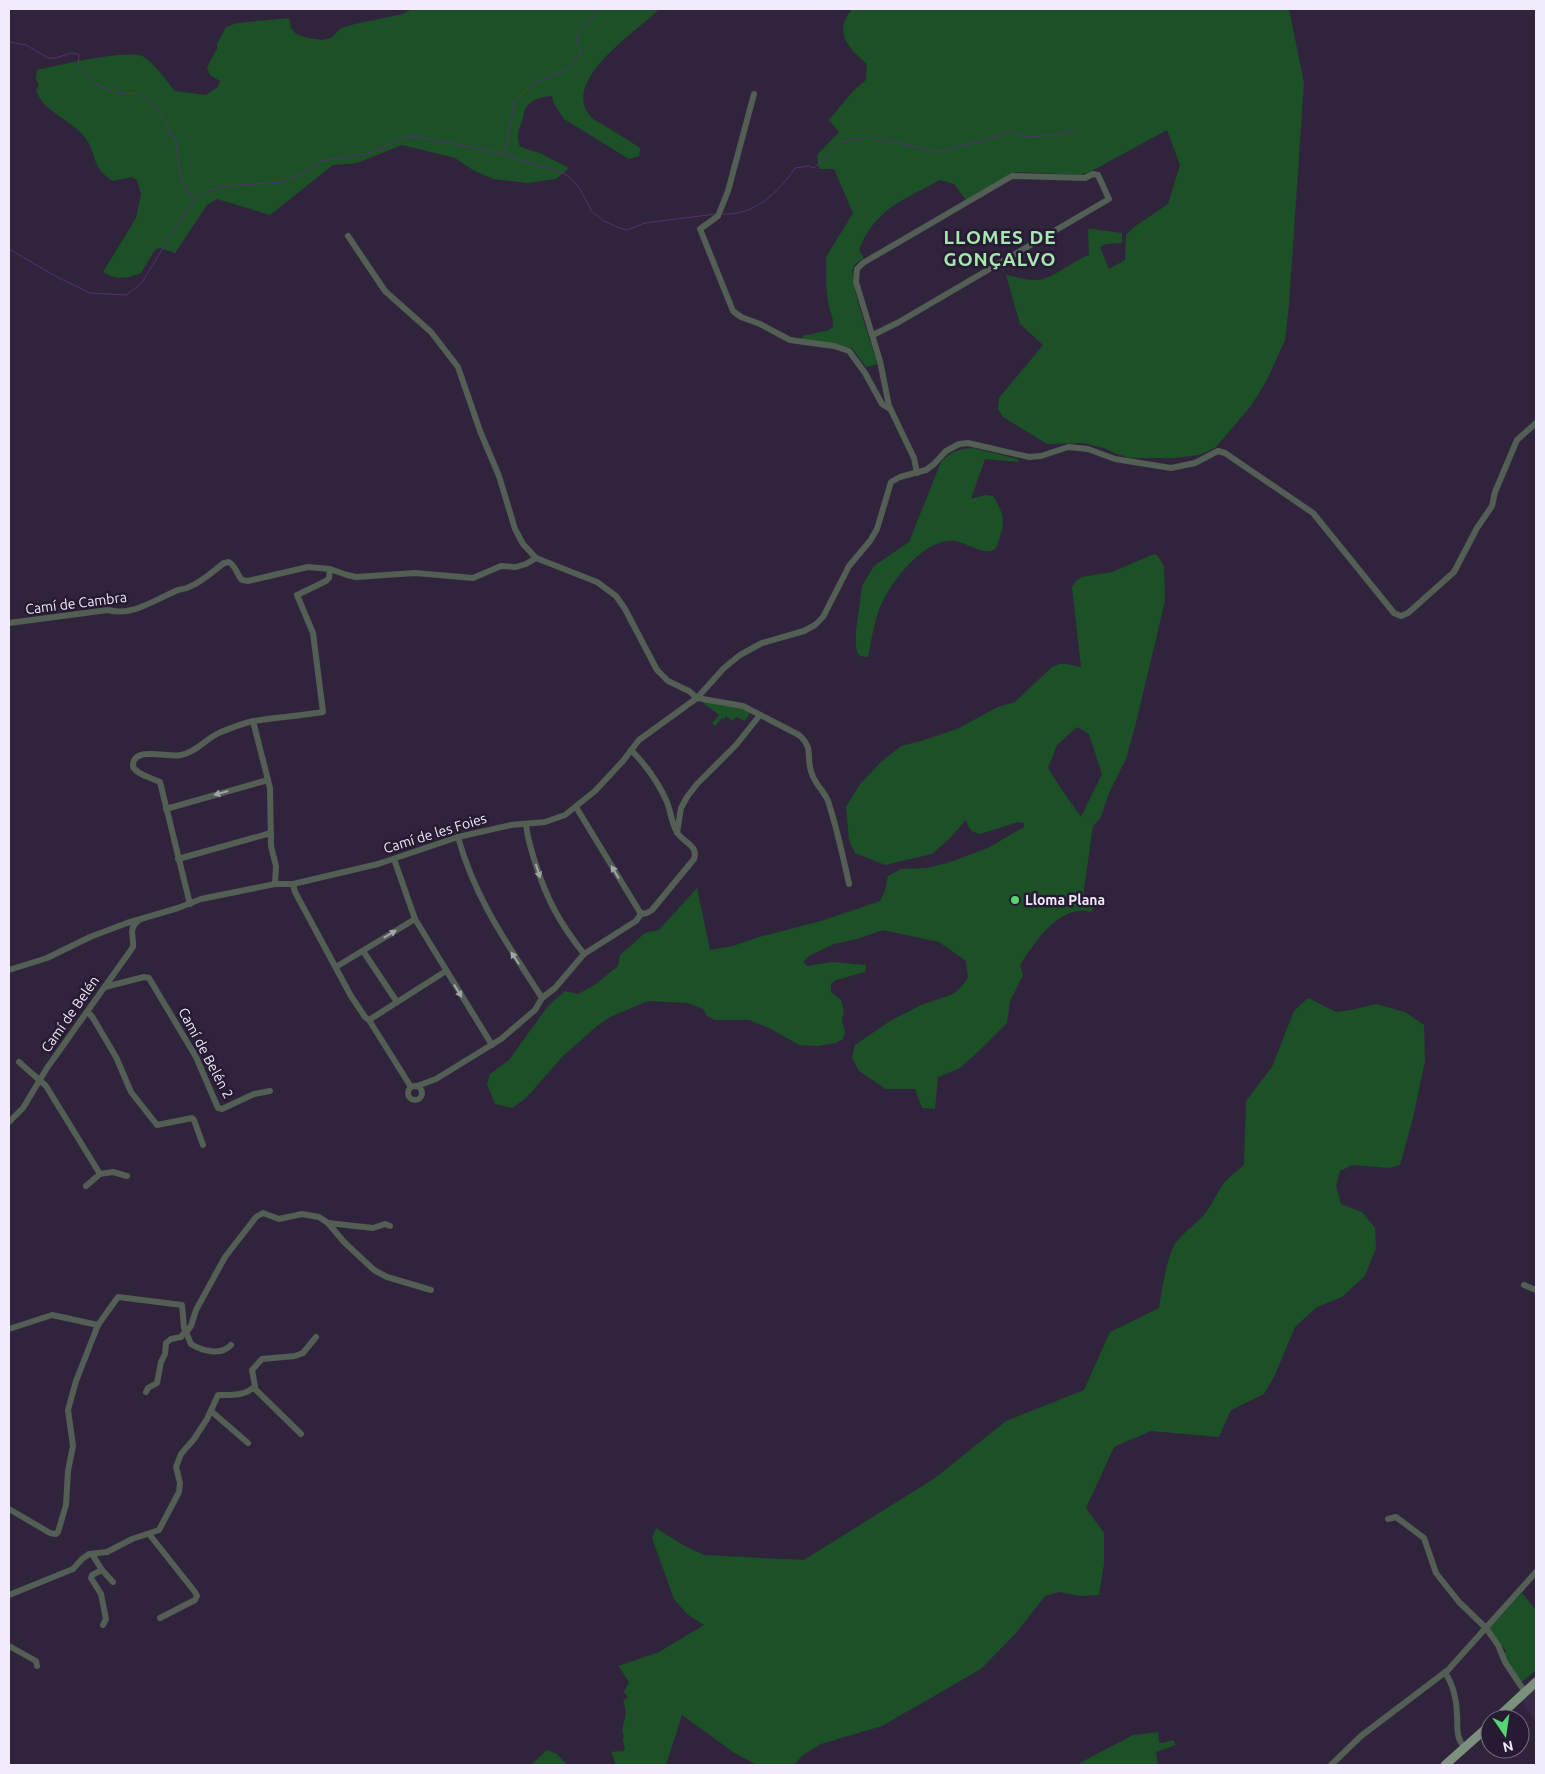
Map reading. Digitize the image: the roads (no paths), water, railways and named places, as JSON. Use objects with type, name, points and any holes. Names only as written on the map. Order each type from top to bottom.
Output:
[{"type":"main road","points":[[1507,1709],[1536,1682]]},
{"type":"main road","points":[[1445,1765],[1480,1734]]},
{"type":"street","points":[[754,94],[729,187],[719,214],[700,229],[733,311],[741,317],[760,324],[790,340],[834,346],[849,351],[865,373],[882,404],[890,409]]},
{"type":"street","points":[[873,336],[1110,199],[1098,175],[1093,174],[1085,178],[1012,176],[860,266],[855,273],[856,282],[873,336],[890,409],[898,421],[914,458],[917,472],[932,466],[941,455],[952,447],[968,443],[1029,457],[1041,456],[1072,447],[1088,449],[1116,459],[1170,468],[1195,463],[1214,453],[1222,452],[1313,513],[1394,613],[1402,616],[1454,572],[1477,528],[1492,506],[1495,492],[1517,440],[1536,423]]},
{"type":"street","points":[[348,236],[385,291],[431,332],[458,367],[480,431],[499,476],[515,529],[523,544],[536,558],[597,582],[616,596],[625,608],[657,670],[668,681],[689,691],[697,698],[740,705],[799,735],[808,745],[812,776],[824,792],[828,802],[841,844],[849,884]]},
{"type":"street","name":"Camí de les Foies","points":[[9,970],[40,961],[90,937],[140,918],[227,893],[275,884],[293,884],[394,859],[424,847],[511,824],[552,820],[576,807],[595,791],[642,737],[697,698],[724,668],[746,651],[762,643],[804,631],[815,625],[823,617],[849,566],[870,541],[877,529],[891,482],[917,472]]},
{"type":"street","name":"Camí de Cambra","points":[[9,624],[108,610],[120,612],[130,610],[178,590],[189,588],[224,563],[229,562],[233,564],[242,580],[248,581],[308,567],[330,569],[346,576],[356,577],[415,573],[473,578],[501,566],[516,567],[536,558]]},
{"type":"street","points":[[190,904],[160,782],[136,771],[133,767],[135,758],[141,754],[148,753],[173,756],[182,755],[191,752],[212,736],[252,721],[290,718],[323,712],[313,633],[297,595],[326,581],[329,578],[330,569]]},
{"type":"street","points":[[677,833],[681,808],[686,797],[736,745],[760,715]]},
{"type":"street","points":[[252,721],[270,788],[271,846],[276,866],[275,884]]},
{"type":"street","points":[[631,750],[639,758],[666,800],[671,820],[679,837],[693,848],[696,856],[652,910],[640,914]]},
{"type":"street","points":[[166,810],[268,780]]},
{"type":"street","points":[[576,807],[640,914]]},
{"type":"street","points":[[526,824],[526,834],[530,848],[551,905],[584,954]]},
{"type":"street","points":[[178,858],[271,832]]},
{"type":"street","points":[[458,837],[479,897],[499,933],[542,998]]},
{"type":"street","points":[[394,859],[415,920],[492,1045]]},
{"type":"street","points":[[293,884],[295,892],[364,1017],[369,1020],[414,1086],[422,1090],[422,1095]]},
{"type":"street","points":[[436,1079],[418,1099],[411,1099],[407,1093],[414,1086],[436,1079],[492,1045],[535,1010],[542,998],[555,988],[584,954],[636,921],[640,914]]},
{"type":"street","name":"Camí de Belén","points":[[9,1122],[23,1108],[40,1079],[133,946],[131,931],[133,925],[140,918]]},
{"type":"street","points":[[336,967],[415,920]]},
{"type":"street","points":[[363,951],[397,1002]]},
{"type":"street","points":[[369,1020],[446,971]]},
{"type":"street","name":"Camí de Belén 2","points":[[105,987],[144,977],[149,978],[196,1056],[218,1108],[222,1109],[257,1093],[270,1091]]},
{"type":"street","points":[[88,1012],[116,1057],[131,1092],[157,1125],[192,1118],[203,1145]]},
{"type":"street","points":[[20,1062],[46,1086],[100,1174]]},
{"type":"street","points":[[86,1186],[100,1174],[113,1172],[127,1176]]},
{"type":"street","points":[[146,1392],[148,1388],[157,1382],[166,1343],[171,1339],[181,1337],[191,1326],[196,1310],[225,1257],[256,1217],[263,1213],[284,1219],[302,1214],[319,1217],[328,1223],[344,1242],[374,1270],[386,1277],[431,1290]]},
{"type":"street","points":[[328,1223],[373,1228],[385,1224],[390,1226]]},
{"type":"street","points":[[1524,1285],[1536,1290]]},
{"type":"street","points":[[9,1509],[50,1533],[56,1534],[58,1532],[66,1506],[68,1471],[73,1441],[68,1420],[68,1410],[76,1381],[98,1325],[118,1297],[182,1305],[184,1328],[190,1344],[221,1352],[231,1345]]},
{"type":"street","points":[[9,1329],[52,1315],[98,1325]]},
{"type":"street","points":[[301,1434],[254,1388],[252,1370],[262,1359],[295,1356],[302,1353],[316,1337]]},
{"type":"street","points":[[9,1595],[73,1569],[82,1559],[92,1554],[107,1552],[132,1539],[160,1530],[179,1492],[180,1483],[176,1467],[181,1454],[194,1439],[218,1396],[240,1394],[254,1388]]},
{"type":"street","points":[[211,1411],[248,1443]]},
{"type":"street","points":[[1388,1519],[1396,1517],[1424,1538],[1436,1573],[1459,1602],[1486,1628],[1525,1692]]},
{"type":"street","points":[[149,1534],[197,1596],[195,1600],[160,1618]]},
{"type":"street","points":[[92,1554],[102,1570],[113,1582]]},
{"type":"street","points":[[102,1570],[92,1575],[91,1578],[101,1594],[106,1619],[103,1624]]},
{"type":"street","points":[[1330,1765],[1361,1736],[1445,1673],[1536,1572]]},
{"type":"street","points":[[9,1646],[36,1661],[37,1666]]},
{"type":"street","points":[[1445,1673],[1450,1681],[1457,1707],[1458,1738],[1465,1748]]},
{"type":"waterway","points":[[9,249],[55,276],[90,293],[126,295],[141,284],[197,196],[208,190],[228,186],[282,182],[307,171],[321,161],[367,154],[382,149],[399,139],[413,136],[504,155],[515,101],[536,82],[567,70],[581,52],[576,43],[581,28],[601,9]]},
{"type":"waterway","points":[[9,42],[26,45],[48,58],[72,53],[78,54],[78,64],[81,69],[98,85],[110,91],[139,94],[155,105],[176,142],[180,175],[184,187],[193,200]]},
{"type":"waterway","points":[[723,214],[745,211],[765,201],[781,186],[795,168],[809,166],[814,168],[840,142],[855,139],[883,140],[941,152],[998,136],[1008,131],[1027,137],[1055,135],[1079,130]]},
{"type":"waterway","points":[[504,155],[563,173],[573,180],[580,189],[592,212],[604,221],[627,230],[645,223],[716,214]]},
{"type":"place","name":"Lloma Plana","points":[[1015,900]]},
{"type":"district","name":"LLOMES DE GONÇALVO","points":[[1000,248]]}]
